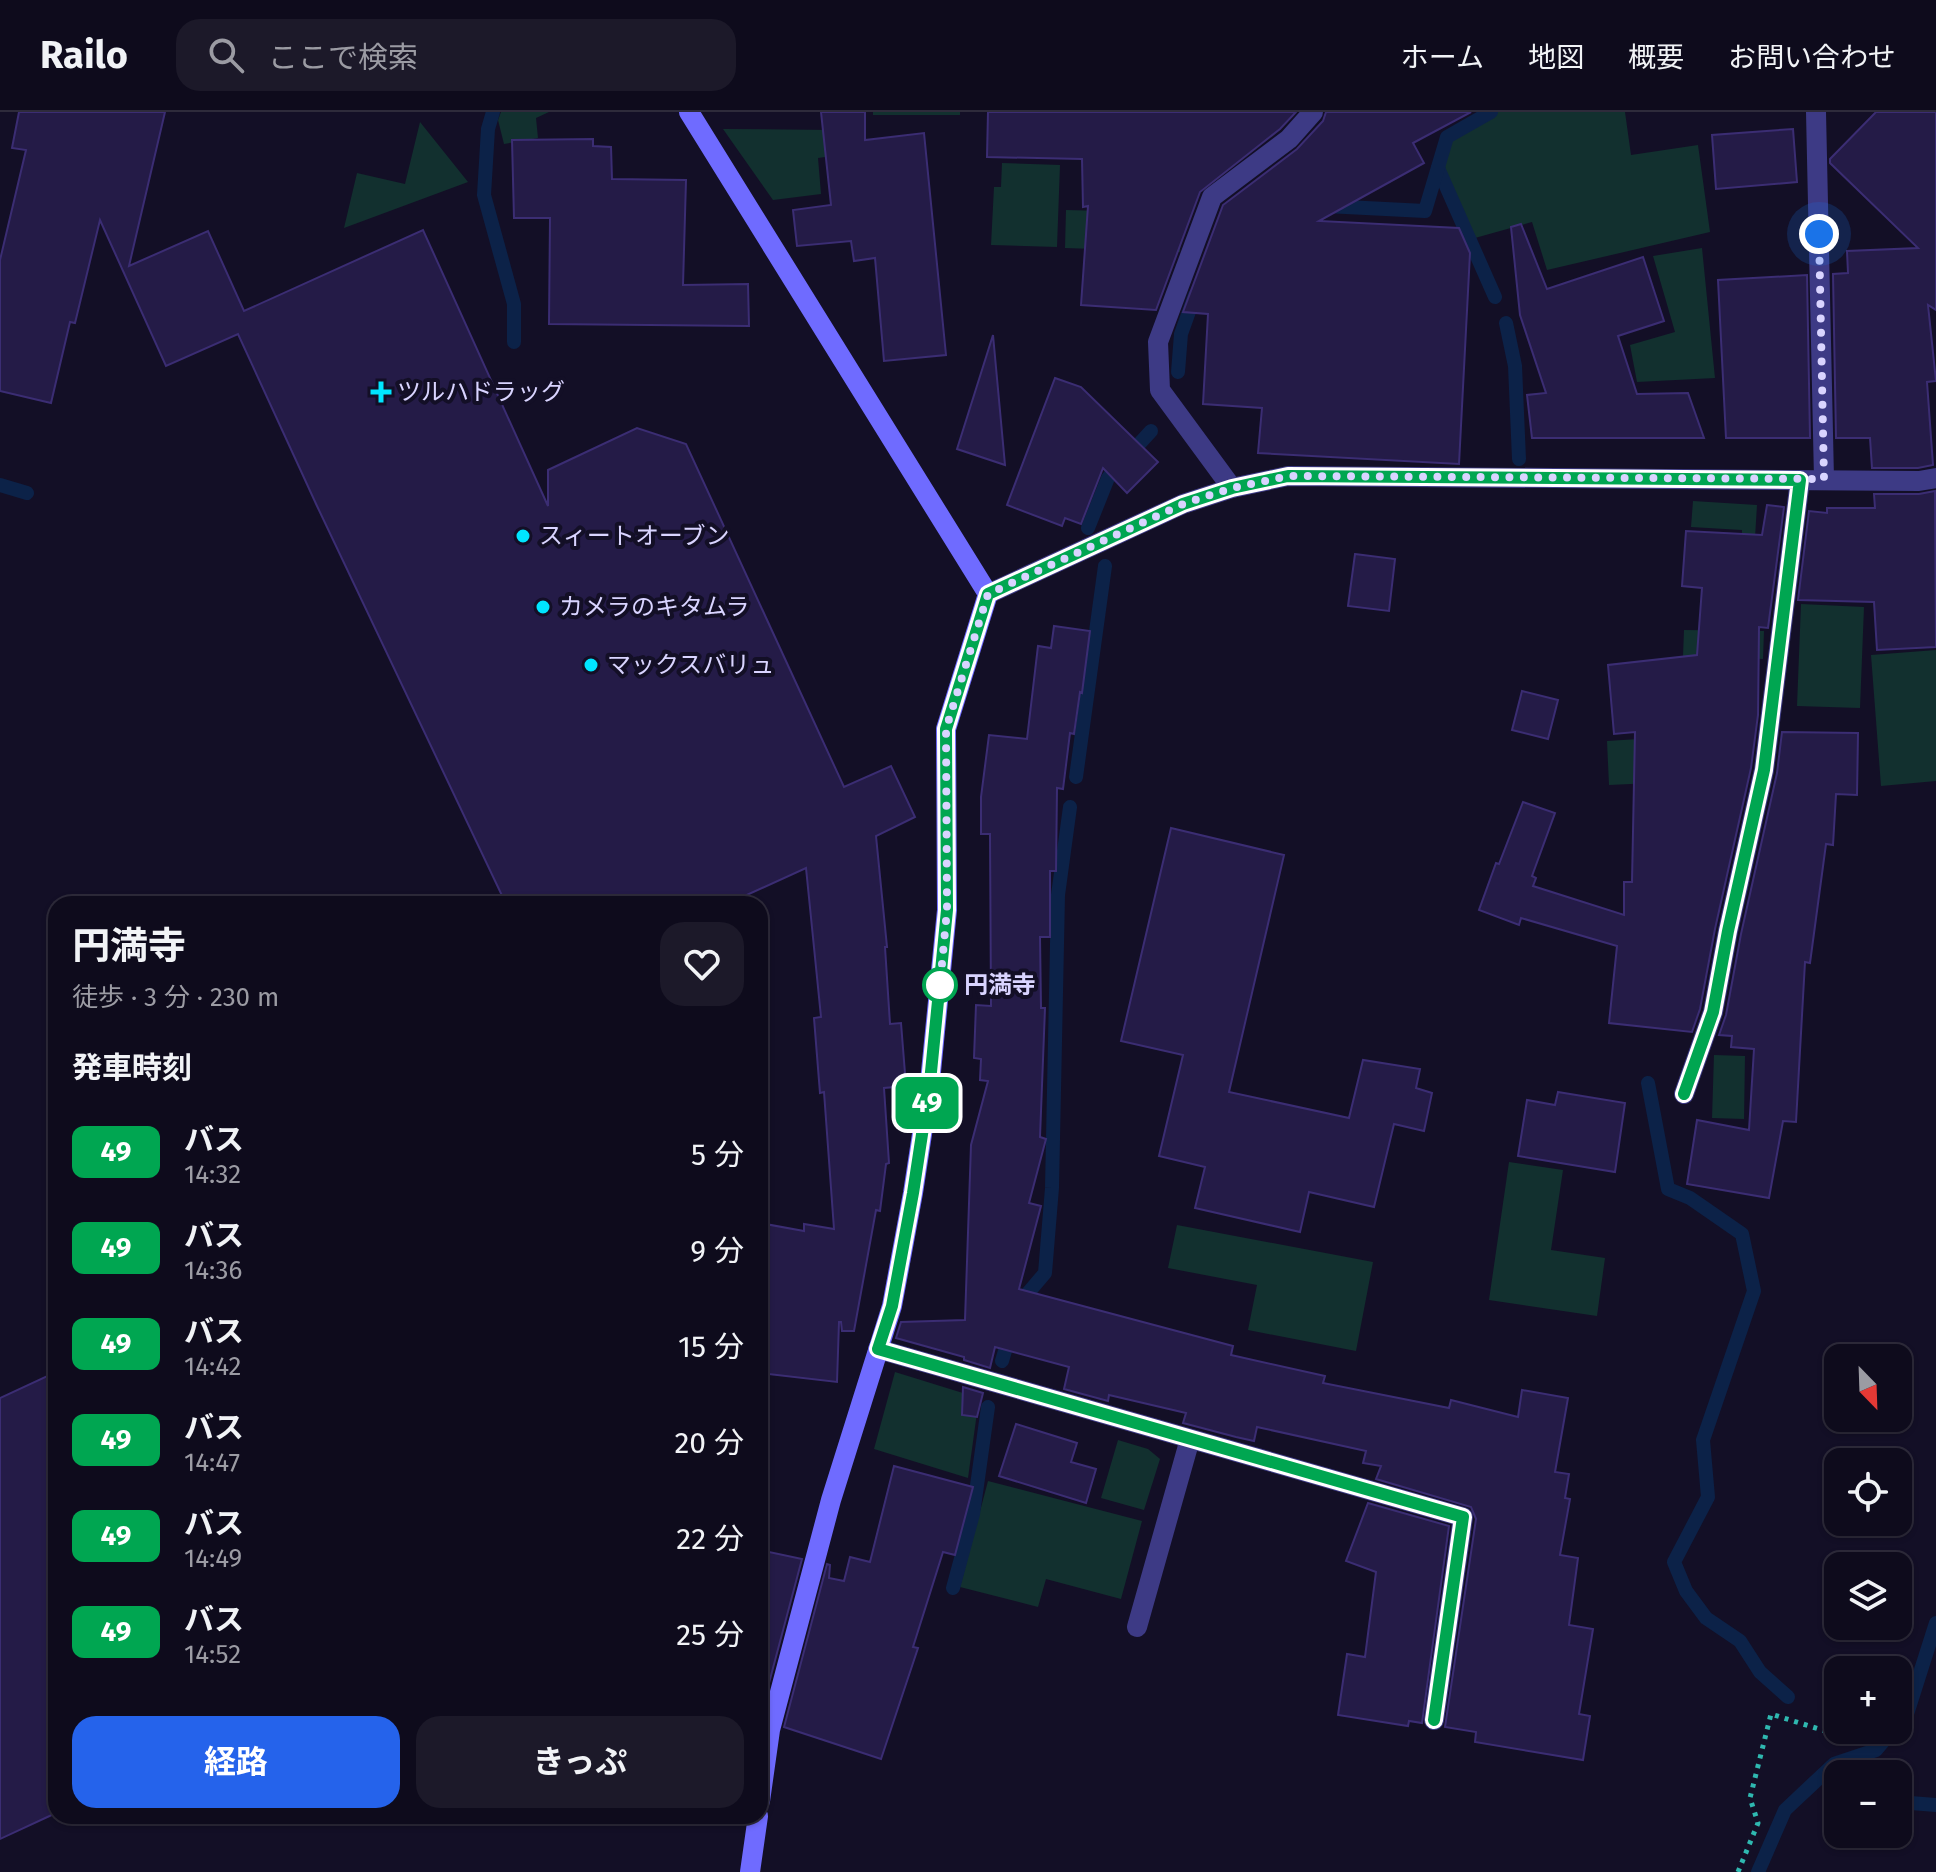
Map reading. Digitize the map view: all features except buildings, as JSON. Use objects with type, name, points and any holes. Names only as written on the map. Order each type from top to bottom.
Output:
[{"type":"street","points":[[689,112],[988,594],[946,729],[947,910],[930,1082],[913,1193],[894,1292],[831,1500],[768,1744]]},
{"type":"street","points":[[750,1872],[757,1824]]},
{"type":"lane","points":[[1232,488],[1160,390],[1158,342],[1212,197],[1289,139],[1313,112]]},
{"type":"lane","points":[[1816,112],[1824,479]]},
{"type":"lane","points":[[988,594],[1183,504],[1232,488],[1288,476],[1919,481],[1936,478]]},
{"type":"lane","points":[[1684,1094],[1713,1012],[1764,770],[1800,480]]},
{"type":"lane","points":[[878,1349],[1463,1517],[1434,1720]]},
{"type":"lane","points":[[1137,1627],[1190,1439]]},
{"type":"path","points":[[1738,1872],[1758,1823],[1750,1798],[1771,1714],[1824,1731]]},
{"type":"green space","points":[[501,112],[549,112],[536,118],[538,138],[504,144],[498,120]]},
{"type":"green space","points":[[873,112],[960,112],[960,115],[873,115]]},
{"type":"green space","points":[[1498,112],[1625,112],[1631,155],[1698,145],[1710,232],[1547,270],[1532,222],[1475,238],[1441,167],[1450,142]]},
{"type":"green space","points":[[420,122],[468,182],[344,228],[357,173],[405,184]]},
{"type":"green space","points":[[723,129],[833,130],[832,156],[818,158],[821,194],[773,200]]},
{"type":"green space","points":[[1002,163],[1060,165],[1057,247],[991,245],[994,187],[1001,187]]},
{"type":"green space","points":[[1066,210],[1181,213],[1180,252],[1065,248]]},
{"type":"green space","points":[[1702,248],[1715,378],[1637,382],[1630,345],[1675,332],[1653,256]]},
{"type":"green space","points":[[1693,501],[1757,505],[1755,538],[1742,537],[1742,530],[1691,527]]},
{"type":"green space","points":[[1801,604],[1864,607],[1860,708],[1797,706]]},
{"type":"green space","points":[[1684,630],[1764,631],[1763,659],[1683,656]]},
{"type":"green space","points":[[1936,650],[1936,781],[1881,786],[1871,655]]},
{"type":"green space","points":[[1670,737],[1696,781],[1609,785],[1607,741]]},
{"type":"green space","points":[[1714,1055],[1745,1056],[1744,1119],[1712,1118]]},
{"type":"green space","points":[[1509,1162],[1563,1170],[1551,1250],[1605,1258],[1597,1316],[1489,1300]]},
{"type":"green space","points":[[1177,1225],[1373,1262],[1356,1351],[1248,1330],[1257,1285],[1168,1268]]},
{"type":"green space","points":[[895,1372],[979,1398],[968,1478],[874,1449]]},
{"type":"green space","points":[[1118,1440],[1148,1449],[1160,1459],[1144,1510],[1101,1498]]},
{"type":"green space","points":[[988,1481],[1142,1521],[1121,1599],[1046,1579],[1038,1607],[960,1587]]},
{"type":"waterway","points":[[493,112],[488,129],[484,195],[514,304],[514,342]]},
{"type":"waterway","points":[[1326,206],[1425,211],[1447,137],[1491,112]]},
{"type":"waterway","points":[[1438,168],[1495,297]]},
{"type":"waterway","points":[[1178,372],[1181,334],[1195,295]]},
{"type":"waterway","points":[[1506,323],[1515,366],[1519,459]]},
{"type":"waterway","points":[[1088,528],[1108,478],[1151,431]]},
{"type":"waterway","points":[[0,485],[27,493]]},
{"type":"waterway","points":[[1076,777],[1105,566]]},
{"type":"waterway","points":[[1017,1306],[1045,1273],[1052,1188],[1058,895],[1070,807]]},
{"type":"waterway","points":[[1648,1083],[1668,1189],[1690,1198],[1742,1234],[1754,1291],[1703,1440],[1708,1497],[1674,1562],[1686,1591],[1706,1618],[1740,1641],[1760,1672],[1788,1697]]},
{"type":"waterway","points":[[1002,1361],[1010,1334]]},
{"type":"waterway","points":[[953,1588],[973,1514],[988,1407]]},
{"type":"waterway","points":[[1912,1698],[1936,1623]]},
{"type":"waterway","points":[[1758,1872],[1785,1810],[1834,1764],[1876,1750],[1881,1744]]},
{"type":"waterway","points":[[1912,1803],[1936,1805]]},
{"type":"bus line","name":"49","points":[[1434,1720],[1463,1517],[878,1349],[892,1306],[930,1082],[947,910],[946,729],[988,594],[1183,504],[1232,488],[1288,476],[1800,480],[1764,770],[1713,1012],[1684,1094]]},
{"type":"place","name":"ツルハドラッグ","points":[[381,392]]},
{"type":"place","name":"スィートオーブン","points":[[523,536]]},
{"type":"place","name":"カメラのキタムラ","points":[[543,607]]},
{"type":"place","name":"マックスバリュ","points":[[591,665]]},
{"type":"place","name":"円満寺","points":[[940,985]]},
{"type":"route","points":[[940,985],[939,996],[947,910],[946,729],[988,594],[1183,504],[1232,488],[1288,476],[1824,479],[1819,234]]}]
